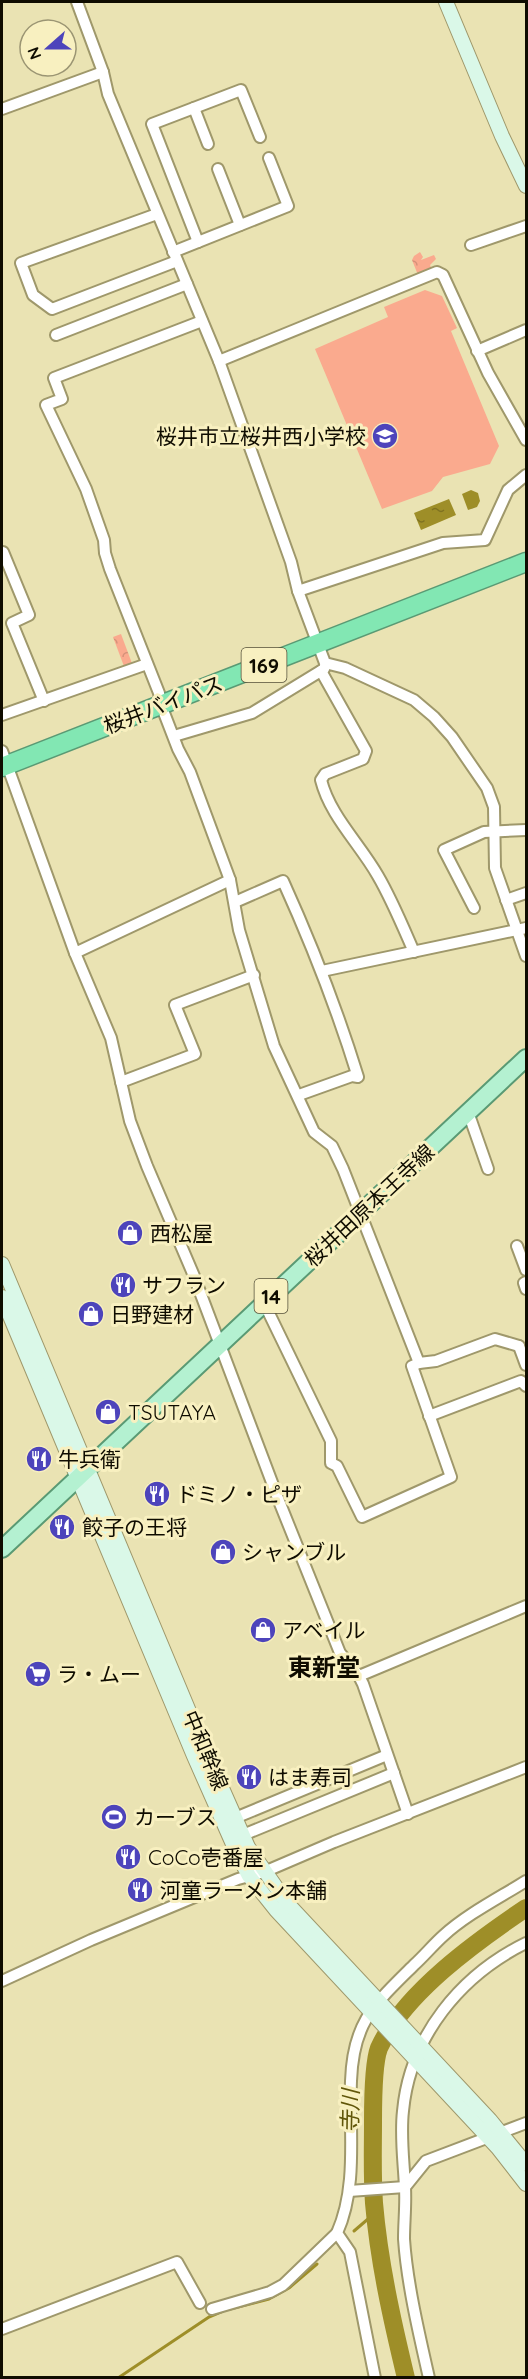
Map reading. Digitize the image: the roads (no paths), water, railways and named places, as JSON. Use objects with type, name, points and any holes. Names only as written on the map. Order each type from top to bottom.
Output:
[{"type":"highway","name":"桜井バイパス","points":[[3,761],[161,705],[526,562]]},
{"type":"main road","points":[[446,2],[502,136],[526,186]]},
{"type":"main road","name":"桜井田原本王寺線","points":[[2,1549],[526,1058]]},
{"type":"main road","name":"中和幹線","points":[[2,1264],[82,1474],[194,1756],[249,1876],[276,1910],[375,2008],[494,2135],[526,2164]]},
{"type":"main road","name":"中和幹線","points":[[2,1297],[243,1835],[264,1872],[287,1903],[375,2008]]},
{"type":"main road","name":"中和幹線","points":[[494,2135],[526,2184]]},
{"type":"street","points":[[77,2],[103,72],[108,94],[219,361],[291,562],[298,591],[318,644],[323,667],[366,751],[363,759],[325,774],[321,780],[323,790],[378,876],[414,952]]},
{"type":"street","points":[[2,109],[103,72]]},
{"type":"street","points":[[198,242],[152,124],[241,90],[260,137]]},
{"type":"street","points":[[194,108],[208,144]]},
{"type":"street","points":[[157,213],[21,263],[33,295],[52,309],[175,257],[198,242],[288,206],[269,159]]},
{"type":"street","points":[[218,169],[240,225]]},
{"type":"street","points":[[471,245],[526,226]]},
{"type":"street","points":[[219,361],[437,272],[443,275],[488,373],[526,440]]},
{"type":"street","points":[[56,335],[187,284]]},
{"type":"street","points":[[202,321],[54,378],[62,399],[46,405],[87,489],[104,540],[110,569],[230,880],[239,930],[270,1035],[314,1132],[332,1146],[419,1363]]},
{"type":"street","points":[[477,351],[526,330]]},
{"type":"street","points":[[298,591],[443,543],[485,540],[508,490],[526,475]]},
{"type":"street","points":[[3,552],[29,615],[12,623],[44,701]]},
{"type":"street","points":[[2,715],[147,664]]},
{"type":"street","points":[[174,736],[252,713],[323,667],[345,668],[414,700],[452,737],[487,788],[494,807],[495,868],[506,900],[522,930],[526,956]]},
{"type":"street","points":[[3,761],[75,953],[111,1038],[130,1121],[147,1167],[194,1276],[279,1501],[340,1653],[360,1676],[408,1814]]},
{"type":"street","points":[[474,908],[444,850],[484,832],[526,830]]},
{"type":"street","points":[[75,953],[230,880]]},
{"type":"street","points":[[235,902],[283,881],[322,971],[358,1077],[352,1076],[299,1095]]},
{"type":"street","points":[[506,900],[526,892]]},
{"type":"street","points":[[322,971],[522,930]]},
{"type":"street","points":[[121,1082],[195,1054],[175,1005],[254,975]]},
{"type":"street","points":[[468,1112],[488,1169]]},
{"type":"street","points":[[517,1246],[525,1263]]},
{"type":"street","points":[[526,1282],[524,1283],[526,1289]]},
{"type":"street","points":[[264,1303],[331,1441],[332,1463],[337,1466],[362,1517],[452,1476],[412,1366],[436,1361],[495,1339],[523,1343],[526,1365]]},
{"type":"street","points":[[429,1416],[521,1381],[526,1386]]},
{"type":"street","points":[[360,1676],[526,1606]]},
{"type":"street","points":[[235,1818],[387,1755]]},
{"type":"street","points":[[2,1981],[91,1940],[526,1767]]},
{"type":"street","points":[[243,1835],[394,1773]]},
{"type":"street","points":[[212,2309],[270,2292],[283,2285],[337,2233],[345,2217],[351,2191],[353,2061],[356,2045],[375,2008],[444,1935],[526,1881]]},
{"type":"street","points":[[429,2378],[404,2240],[402,2113],[406,2086],[418,2053],[439,2015],[457,1992],[501,1955],[526,1943]]},
{"type":"street","points":[[351,2191],[404,2188],[426,2161],[526,2123]]},
{"type":"street","points":[[337,2233],[350,2252],[375,2378]]},
{"type":"street","points":[[2,2330],[177,2262],[200,2303]]},
{"type":"water","points":[[471,490],[478,493],[480,501],[477,507],[468,510],[462,494]]},
{"type":"water","points":[[449,499],[456,515],[421,530],[414,513]]},
{"type":"waterway","name":"寺川","points":[[406,2378],[387,2291],[374,2203],[373,2104],[377,2055],[390,2028],[424,1988],[465,1952],[526,1908]]},
{"type":"waterway","points":[[354,2231],[375,2213]]},
{"type":"waterway","points":[[230,2309],[269,2299],[289,2288],[317,2264]]},
{"type":"waterway","points":[[118,2378],[209,2317],[223,2311]]},
{"type":"place","name":"桜井市立桜井西小学校","points":[[385,436]]},
{"type":"place","name":"西松屋","points":[[130,1233]]},
{"type":"place","name":"サフラン","points":[[123,1285]]},
{"type":"place","name":"日野建材","points":[[91,1314]]},
{"type":"place","name":"TSUTAYA","points":[[108,1412]]},
{"type":"place","name":"牛兵衛","points":[[39,1459]]},
{"type":"place","name":"ドミノ・ピザ","points":[[157,1494]]},
{"type":"place","name":"餃子の王将","points":[[62,1527]]},
{"type":"place","name":"シャンブル","points":[[223,1552]]},
{"type":"place","name":"アベイル","points":[[263,1630]]},
{"type":"place","name":"ラ・ムー","points":[[38,1674]]},
{"type":"place","name":"はま寿司","points":[[249,1777]]},
{"type":"place","name":"カーブス","points":[[114,1817]]},
{"type":"place","name":"CoCo壱番屋","points":[[128,1857]]},
{"type":"place","name":"河童ラーメン本舗","points":[[140,1890]]},
{"type":"district","name":"東新堂","points":[[324,1667]]}]
